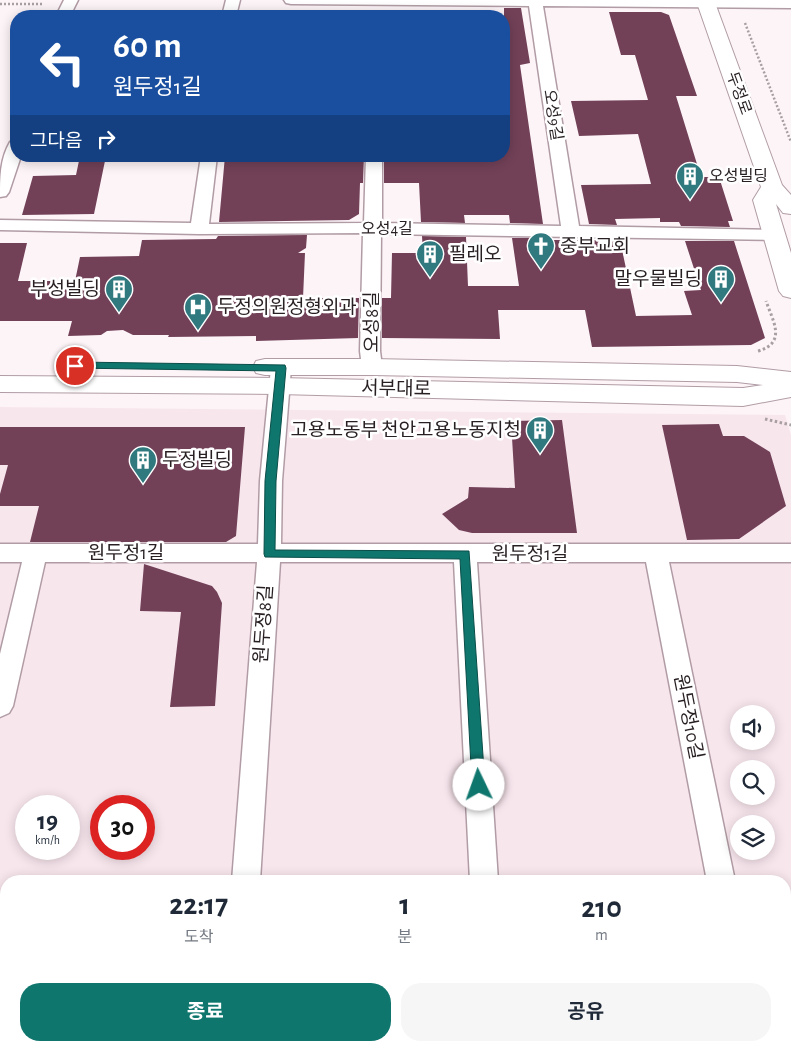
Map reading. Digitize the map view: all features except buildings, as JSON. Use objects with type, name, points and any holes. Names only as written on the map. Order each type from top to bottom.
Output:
[{"type":"street","points":[[291,0],[791,4]]},
{"type":"street","name":"오성9길","points":[[535,1],[572,231]]},
{"type":"street","name":"두정로","points":[[706,2],[772,187],[791,208]]},
{"type":"street","points":[[0,192],[10,162]]},
{"type":"street","points":[[198,229],[208,162]]},
{"type":"street","name":"오성8길","points":[[372,367],[370,351],[374,162]]},
{"type":"street","points":[[772,187],[764,200],[791,292]]},
{"type":"street","name":"오성4길","points":[[0,225],[198,229],[373,228],[774,235]]},
{"type":"street","name":"서부대로","points":[[0,365],[743,397],[791,388]]},
{"type":"street","name":"서부대로","points":[[0,384],[280,377],[372,367],[737,374],[791,380]]},
{"type":"street","name":"원두정8길","points":[[246,875],[269,554],[271,481],[280,377]]},
{"type":"street","name":"원두정1길","points":[[0,553],[791,553]]},
{"type":"street","points":[[0,706],[36,553]]},
{"type":"street","name":"원두정10길","points":[[656,553],[720,875]]},
{"type":"street","points":[[465,554],[484,875]]},
{"type":"path","points":[[0,4],[42,4],[49,6]]},
{"type":"path","points":[[743,19],[791,142]]},
{"type":"path","points":[[754,352],[769,349],[774,344],[776,333],[765,297]]},
{"type":"shaded area","points":[[0,407],[785,415],[791,435],[791,875],[0,875]]},
{"type":"place","name":"오성빌딩","points":[[690,200]]},
{"type":"place","name":"중부교회","points":[[541,270]]},
{"type":"place","name":"필레오","points":[[430,278]]},
{"type":"place","name":"말우물빌딩","points":[[721,303]]},
{"type":"place","name":"부성빌딩","points":[[119,313]]},
{"type":"place","name":"두정의원정형외과","points":[[198,331]]},
{"type":"place","name":"고용노동부 천안고용노동지청","points":[[540,454]]},
{"type":"place","name":"두정빌딩","points":[[143,484]]},
{"type":"route","points":[[75,366],[281,368],[271,481],[269,554],[465,554],[479,785]]}]
